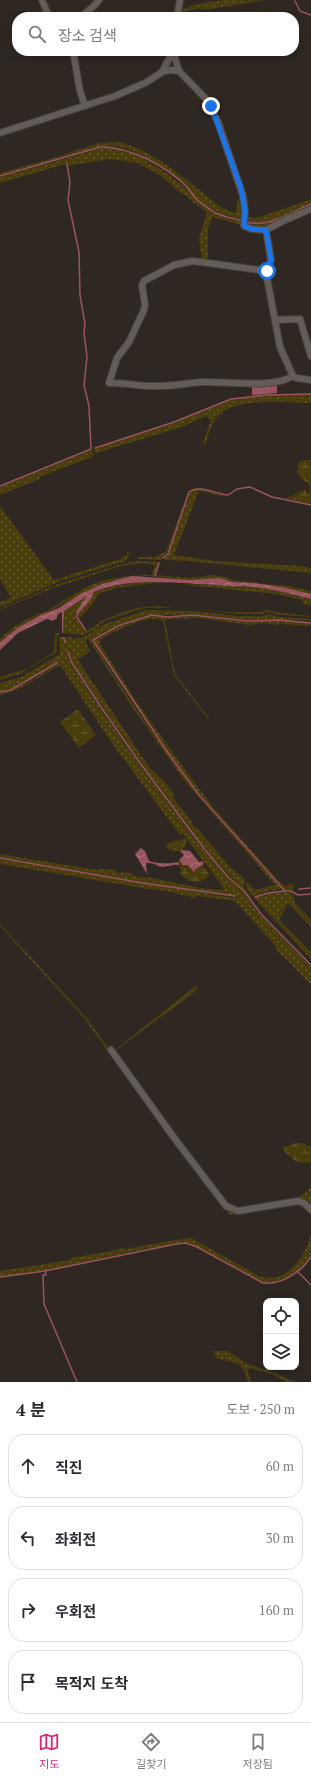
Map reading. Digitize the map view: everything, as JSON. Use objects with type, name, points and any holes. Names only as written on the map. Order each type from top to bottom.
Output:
[{"type":"street","points":[[42,0],[47,12]]},
{"type":"street","points":[[86,12],[96,6],[99,0]]},
{"type":"street","points":[[177,12],[180,0]]},
{"type":"street","points":[[75,56],[80,91],[85,106]]},
{"type":"street","points":[[161,73],[170,56]]},
{"type":"street","points":[[174,56],[179,71],[207,100],[214,112],[241,188],[244,204],[244,226],[266,230],[283,220],[311,209]]},
{"type":"street","points":[[0,133],[131,90],[161,73],[171,70],[179,71]]},
{"type":"street","points":[[266,230],[271,260],[267,271],[280,347],[286,364],[293,376],[296,378],[311,380]]},
{"type":"street","points":[[267,271],[193,261],[174,264],[144,281],[142,285],[145,305],[144,310],[129,342],[117,358],[109,383],[118,382],[153,386],[202,382],[242,384],[279,381],[293,376]]},
{"type":"street","points":[[275,320],[300,319],[311,356]]},
{"type":"street","points":[[111,1050],[174,1139],[226,1206],[238,1211],[298,1201],[304,1203],[311,1210]]},
{"type":"green space","points":[[222,0],[264,0],[206,10],[199,9],[180,12],[184,7],[186,9],[193,5]]},
{"type":"green space","points":[[119,142],[130,145],[161,161],[225,209],[236,213],[237,200],[242,197],[243,220],[207,207],[197,199],[181,181],[156,164],[140,154],[114,146],[98,147],[0,176],[0,173],[99,143]]},
{"type":"green space","points":[[113,147],[133,153],[161,169],[186,188],[199,203],[214,213],[226,218],[241,221],[241,225],[212,217],[208,229],[208,261],[202,260],[199,238],[207,212],[195,204],[187,196],[178,191],[160,175],[137,163],[110,159],[67,166],[66,164],[0,183],[0,177],[100,148]]},
{"type":"green space","points":[[311,199],[311,204],[279,218],[263,222],[246,221],[246,217],[257,218]]},
{"type":"green space","points":[[311,205],[311,208],[266,229],[246,226],[245,222],[262,223],[279,219]]},
{"type":"green space","points":[[311,394],[311,403],[255,402],[223,411],[223,413],[213,423],[205,445],[202,444],[211,420],[206,416],[182,427],[109,449],[97,453],[96,455],[94,449],[174,423],[232,399],[266,395]]},
{"type":"green space","points":[[92,450],[94,456],[40,477],[40,479],[0,495],[0,487]]},
{"type":"green space","points":[[311,460],[311,504],[283,498],[305,490],[309,494],[309,484],[300,478],[299,474],[297,473],[298,462]]},
{"type":"green space","points":[[199,489],[228,496],[220,496],[201,491],[198,493],[174,555],[215,561],[301,566],[311,568],[311,573],[164,560],[168,554],[190,493],[193,490]]},
{"type":"green space","points":[[188,492],[167,553],[161,560],[139,559],[136,557],[155,557],[166,551]]},
{"type":"green space","points":[[0,506],[54,580],[120,559],[127,555],[128,549],[129,557],[125,561],[61,581],[0,607],[0,602],[11,597],[0,580]]},
{"type":"green space","points":[[137,561],[156,562],[155,565],[143,563],[121,566],[56,587],[0,610],[58,584],[122,564]]},
{"type":"green space","points":[[156,562],[159,562],[154,576],[132,576],[102,584],[19,627],[0,642],[0,639],[5,634],[22,622],[47,611],[75,593],[93,584],[122,577],[137,575],[152,575]]},
{"type":"green space","points":[[156,575],[180,576],[181,578],[202,577],[209,575],[222,576],[237,581],[288,586],[311,591],[311,594],[254,583],[232,582],[220,578],[189,580],[156,577]]},
{"type":"green space","points":[[147,581],[163,582],[117,588],[98,594],[93,604],[79,618],[77,615],[91,599],[94,592],[114,586]]},
{"type":"green space","points":[[178,584],[219,585],[267,589],[311,599],[311,605],[303,604],[303,600],[276,594]]},
{"type":"green space","points":[[87,596],[74,616],[85,630],[104,620],[129,610],[154,606],[172,608],[147,608],[138,610],[103,622],[94,630],[83,635],[63,633],[64,611]]},
{"type":"green space","points":[[193,609],[227,612],[258,612],[269,610],[311,617],[281,615],[268,612],[263,614],[240,614]]},
{"type":"green space","points":[[147,610],[193,611],[240,616],[263,616],[268,614],[280,617],[311,619],[311,621],[281,619],[247,620],[192,614],[152,614],[120,624],[92,639],[143,719],[198,796],[282,889],[267,891],[253,896],[247,889],[246,881],[255,890],[275,885],[187,784],[130,704],[87,637],[86,643],[90,651],[78,660],[149,767],[162,779],[175,795],[173,798],[191,820],[193,826],[196,827],[232,869],[245,879],[244,888],[251,897],[249,897],[205,849],[143,766],[73,663],[69,652],[67,653],[71,664],[100,708],[141,767],[204,851],[243,892],[260,915],[311,967],[311,985],[282,956],[276,947],[235,901],[196,896],[195,898],[166,891],[0,864],[0,859],[235,898],[239,897],[0,857],[0,854],[97,870],[115,870],[118,873],[126,872],[141,878],[147,877],[206,889],[223,890],[223,887],[183,834],[180,835],[111,742],[60,665],[16,690],[0,695],[0,693],[23,685],[58,664],[59,662],[11,689],[0,691],[0,683],[21,677],[60,654],[59,637],[71,637],[75,639],[86,636],[104,624]]},
{"type":"green space","points":[[152,615],[168,617],[192,616],[247,622],[281,620],[311,623],[311,626],[280,623],[278,625],[263,623],[250,625],[198,618],[167,619],[165,621],[175,674],[209,718],[208,719],[174,675],[163,621],[150,619],[132,624],[101,639],[100,644],[136,701],[213,807],[276,878],[285,887],[292,883],[294,889],[285,890],[199,794],[168,753],[94,641],[121,626]]},
{"type":"green space","points":[[62,633],[57,635],[57,652],[20,674],[0,680],[0,677],[27,669],[51,654],[54,651],[55,634]]},
{"type":"green space","points":[[78,709],[96,735],[79,748],[60,722]]},
{"type":"green space","points":[[186,838],[187,842],[185,847],[180,851],[169,850],[166,846],[170,842]]},
{"type":"green space","points":[[179,860],[182,865],[188,865],[195,872],[196,869],[203,866],[210,875],[198,882],[187,880],[180,874],[181,871],[178,862]]},
{"type":"green space","points":[[291,892],[295,903],[311,920],[311,927],[289,904],[280,918],[281,922],[311,952],[311,959],[254,898],[268,894]]},
{"type":"green space","points":[[0,924],[85,1016],[214,1193],[238,1212],[236,1214],[230,1215],[223,1206],[157,1120],[84,1018],[0,926]]},
{"type":"green space","points":[[197,985],[197,989],[192,994],[114,1052],[115,1050]]},
{"type":"green space","points":[[296,1143],[302,1143],[311,1147],[311,1162],[298,1162],[291,1158],[282,1148]]},
{"type":"green space","points":[[309,1188],[311,1188],[311,1209],[293,1200],[308,1191]]},
{"type":"green space","points":[[311,1235],[310,1257],[307,1262],[290,1276],[270,1283],[264,1283],[186,1242],[130,1252],[44,1271],[0,1277],[0,1271],[71,1260],[71,1258],[121,1248],[124,1249],[191,1238],[259,1276],[269,1278],[278,1277],[286,1273],[299,1260]]},
{"type":"green space","points":[[214,1351],[228,1351],[245,1363],[275,1373],[295,1382],[287,1382],[272,1374],[249,1368],[248,1372],[251,1382],[248,1382],[241,1366],[233,1362],[216,1358]]},
{"type":"water","points":[[277,383],[277,393],[252,395],[252,384]]},
{"type":"water","points":[[132,576],[189,580],[220,578],[232,582],[254,583],[286,588],[311,594],[311,599],[275,590],[249,587],[156,582],[124,584],[94,592],[91,599],[77,615],[76,612],[87,596],[64,611],[63,633],[62,612],[57,615],[57,618],[53,621],[47,619],[18,633],[0,648],[0,642],[19,627],[43,614],[59,608],[81,594],[102,584]]},
{"type":"water","points":[[141,848],[145,851],[149,861],[156,863],[178,862],[179,865],[162,867],[146,863],[147,874],[135,854]]},
{"type":"water","points":[[180,851],[190,851],[199,862],[202,861],[204,864],[194,872],[188,865],[183,865],[179,860],[184,855]]},
{"type":"waterway","points":[[295,1],[300,11],[311,15]]},
{"type":"waterway","points":[[0,176],[100,147],[123,150],[146,159],[169,172],[187,187],[200,203],[214,212],[243,221]]},
{"type":"waterway","points":[[0,486],[91,449],[89,406],[84,385],[87,357],[84,333],[85,324],[80,295],[79,252],[68,200],[70,182],[67,164]]},
{"type":"waterway","points":[[247,222],[263,223],[272,221],[311,204]]},
{"type":"waterway","points":[[95,448],[174,422],[231,399],[266,395],[311,394]]},
{"type":"waterway","points":[[163,558],[168,554],[189,492],[193,490],[203,489],[228,495],[237,489],[250,487],[272,497],[311,505]]},
{"type":"waterway","points":[[155,576],[159,563]]},
{"type":"waterway","points":[[77,615],[76,616],[85,629]]},
{"type":"waterway","points":[[285,891],[199,795],[168,753],[93,640],[120,625],[152,615],[168,617],[192,615],[247,621],[281,620],[311,623]]},
{"type":"waterway","points":[[0,649],[13,637]]},
{"type":"waterway","points":[[64,638],[65,642]]},
{"type":"waterway","points":[[68,652],[72,663],[101,707],[142,766],[205,850],[229,878],[244,891],[261,914],[311,965]]},
{"type":"waterway","points":[[0,692],[11,690],[57,663]]},
{"type":"waterway","points":[[0,858],[143,883],[235,896]]},
{"type":"waterway","points":[[299,889],[311,888]]},
{"type":"waterway","points":[[255,897],[268,893],[285,891],[291,891],[298,895],[311,894]]},
{"type":"waterway","points":[[0,1277],[45,1271],[186,1243],[197,1247],[263,1283],[270,1283],[284,1280],[302,1268],[311,1257]]},
{"type":"waterway","points":[[45,1271],[46,1275],[43,1275],[44,1304],[77,1382]]},
{"type":"waterway","points":[[297,1271],[311,1285]]},
{"type":"route","points":[[211,106],[241,188],[245,211],[244,226],[252,229],[266,230],[271,260],[267,271]]}]
